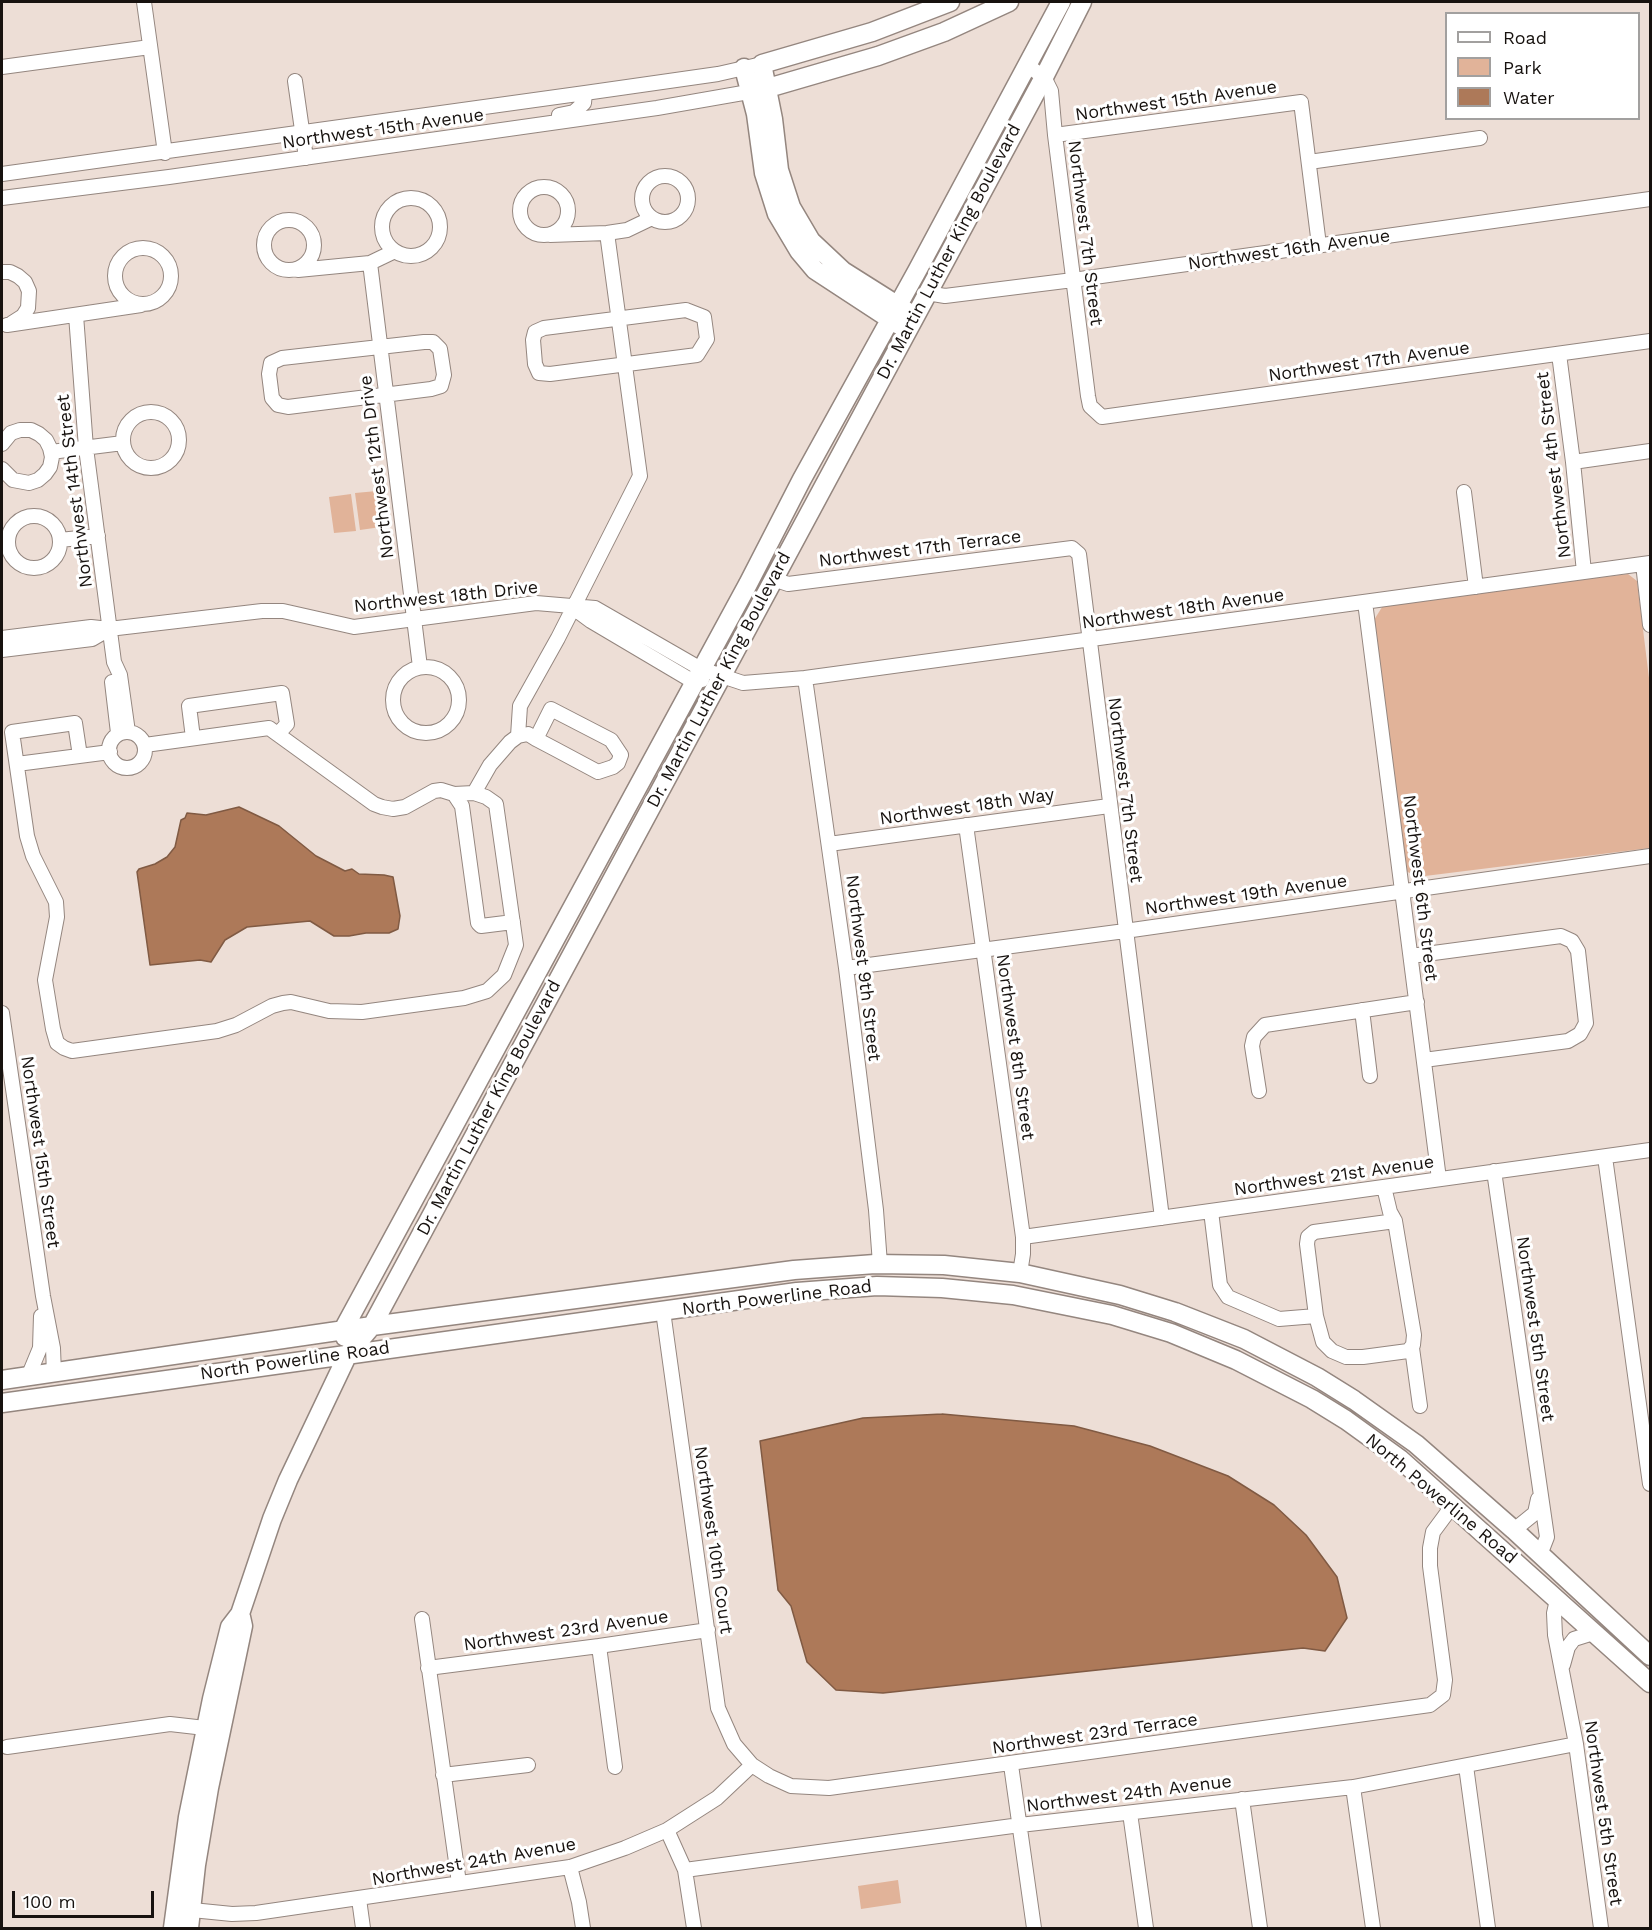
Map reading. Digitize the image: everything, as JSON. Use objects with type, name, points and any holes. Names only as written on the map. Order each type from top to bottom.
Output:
[{"type":"main road","points":[[911,323],[894,313],[843,272],[811,241],[791,207],[779,170],[774,119],[759,90],[753,66],[872,32],[950,2]]},
{"type":"main road","points":[[759,90],[878,57],[945,32],[1009,2]]},
{"type":"main road","name":"Dr. Martin Luther King Boulevard","points":[[343,1330],[1061,2]]},
{"type":"main road","name":"Dr. Martin Luther King Boulevard","points":[[185,1916],[188,1817],[205,1728],[230,1627],[240,1614],[272,1519],[288,1480],[348,1354],[372,1326],[1044,77],[1082,2]]},
{"type":"main road","points":[[917,271],[920,285],[927,293]]},
{"type":"main road","name":"North Powerline Road","points":[[2,1380],[343,1330],[794,1270],[880,1264],[944,1265],[1020,1273],[1120,1295],[1175,1312],[1244,1339],[1354,1400],[1416,1443],[1595,1606],[1643,1641],[1650,1656]]},
{"type":"main road","points":[[985,1292],[1009,1285],[1020,1273]]},
{"type":"main road","points":[[1014,1295],[1029,1284],[1044,1278]]},
{"type":"main road","points":[[663,1311],[687,1292],[710,1281]]},
{"type":"main road","name":"North Powerline Road","points":[[3,1402],[797,1292],[877,1286],[942,1288],[1014,1295],[1112,1315],[1171,1333],[1236,1360],[1346,1420],[1400,1459],[1650,1683]]},
{"type":"main road","points":[[343,1330],[348,1354]]},
{"type":"main road","points":[[1236,1360],[1258,1358],[1269,1353]]},
{"type":"main road","points":[[1264,1374],[1278,1367],[1297,1367]]},
{"type":"main road","points":[[63,1394],[67,1384],[93,1368]]},
{"type":"main road","points":[[3,1402],[40,1387],[54,1374]]},
{"type":"main road","points":[[1501,1549],[1522,1555],[1540,1555]]},
{"type":"main road","points":[[1557,1600],[1575,1600],[1595,1606]]},
{"type":"main road","name":"Dr. Martin Luther King Boulevard","points":[[173,1929],[185,1916],[243,1626],[240,1614]]},
{"type":"street","points":[[144,2],[165,153]]},
{"type":"street","points":[[2,67],[150,47]]},
{"type":"street","name":"Northwest 15th Avenue","points":[[2,174],[718,74],[753,66]]},
{"type":"street","points":[[1028,66],[1044,77]]},
{"type":"street","name":"Northwest 7th Street","points":[[1044,77],[1051,91],[1088,396],[1094,412]]},
{"type":"street","points":[[296,81],[306,158]]},
{"type":"street","name":"Northwest 15th Avenue","points":[[2,198],[657,108],[759,90]]},
{"type":"street","points":[[498,130],[507,123],[574,112],[584,103],[585,93]]},
{"type":"street","name":"Northwest 15th Avenue","points":[[1055,135],[1301,102],[1309,162]]},
{"type":"street","points":[[1320,245],[1309,162],[1480,138]]},
{"type":"street","points":[[292,270],[370,263],[395,251],[404,255],[424,252],[436,242],[440,231],[436,212],[424,201],[406,198],[396,202],[387,210],[382,230],[389,245],[395,251]]},
{"type":"street","name":"Northwest 16th Avenue","points":[[927,293],[945,296],[1073,280],[1650,199]]},
{"type":"street","points":[[542,235],[607,233],[627,230],[652,218]]},
{"type":"street","points":[[518,736],[520,706],[558,638],[640,476],[607,233]]},
{"type":"street","points":[[4,325],[76,315],[146,304],[156,302],[169,288],[170,268],[166,259],[159,252],[141,248],[131,250],[123,256],[115,274],[116,284],[128,300],[137,304],[146,304]]},
{"type":"street","name":"Northwest 12th Drive","points":[[370,263],[420,667]]},
{"type":"street","points":[[2,272],[18,276],[25,282],[29,291],[28,308],[23,316],[4,325]]},
{"type":"street","points":[[686,309],[704,317],[707,339],[697,355],[625,365],[550,374],[539,373],[535,364],[533,340],[535,332],[544,328],[686,309]]},
{"type":"street","name":"Northwest 14th Street","points":[[76,315],[86,447],[114,662],[111,677],[123,733]]},
{"type":"street","name":"Northwest 17th Avenue","points":[[1094,412],[1102,417],[1109,417],[1650,341]]},
{"type":"street","points":[[434,342],[440,349],[444,375],[441,386],[386,395],[288,407],[278,405],[272,398],[269,374],[271,363],[282,358],[434,342]]},
{"type":"street","name":"Northwest 4th Street","points":[[1559,354],[1584,572]]},
{"type":"street","points":[[147,413],[156,413],[165,417],[177,432],[176,451],[171,459],[164,465],[154,468],[145,468],[136,464],[129,458],[123,443],[125,429],[130,421],[138,415],[147,413]]},
{"type":"street","points":[[2,444],[11,433],[31,430],[46,440],[51,452],[50,466],[38,480],[29,483],[13,480],[2,469]]},
{"type":"street","points":[[51,452],[123,443]]},
{"type":"street","points":[[1573,462],[1650,451]]},
{"type":"street","points":[[1464,492],[1476,587]]},
{"type":"street","points":[[60,540],[98,536]]},
{"type":"street","name":"Northwest 7th Street","points":[[1071,548],[1079,554],[1162,1218]]},
{"type":"street","name":"Northwest 17th Terrace","points":[[772,579],[788,584],[1071,548]]},
{"type":"street","points":[[1647,563],[1650,625]]},
{"type":"street","name":"Northwest 18th Avenue","points":[[720,677],[744,683],[806,678],[1647,563]]},
{"type":"street","name":"Northwest 6th Street","points":[[1365,602],[1439,1179]]},
{"type":"street","name":"Northwest 18th Drive","points":[[109,629],[262,611],[283,611],[354,627],[536,603],[572,607],[591,621],[697,675],[720,677]]},
{"type":"street","points":[[2,638],[91,627],[109,629]]},
{"type":"street","points":[[2,650],[92,639],[109,629]]},
{"type":"street","points":[[420,667],[431,667],[451,678],[460,699],[458,711],[452,721],[444,729],[433,733],[412,730],[403,724],[394,706],[393,696],[396,686],[410,671],[420,667]]},
{"type":"street","name":"Northwest 9th Street","points":[[806,678],[846,968],[876,1210],[880,1264]]},
{"type":"street","points":[[193,738],[189,706],[282,693],[286,724],[278,734]]},
{"type":"street","points":[[474,793],[490,765],[518,736],[528,734],[536,739],[598,772],[613,767],[618,763],[621,755],[611,740],[551,710],[536,739]]},
{"type":"street","points":[[80,756],[75,723],[12,732],[27,836],[33,856],[56,902],[57,917],[45,980],[53,1029],[57,1043],[64,1048],[72,1051],[218,1031],[236,1025],[272,1006],[291,1002],[329,1011],[351,1012],[464,998],[487,991],[504,975],[516,945],[496,804],[486,797],[474,793],[454,794],[441,790],[434,791],[405,807],[393,809],[382,807],[374,804],[269,728],[145,745]]},
{"type":"street","points":[[123,733],[138,735],[145,745],[146,752],[142,761],[131,768],[119,766],[114,762],[110,752],[110,743],[123,733]]},
{"type":"street","points":[[17,764],[110,752]]},
{"type":"street","points":[[454,794],[462,806],[478,923],[481,927],[513,922]]},
{"type":"street","name":"Northwest 18th Way","points":[[829,844],[1109,806]]},
{"type":"street","name":"Northwest 8th Street","points":[[966,825],[1023,1237],[1020,1273]]},
{"type":"street","name":"Northwest 19th Avenue","points":[[846,968],[1125,931],[1650,856]]},
{"type":"street","points":[[1411,956],[1561,936],[1572,941],[1578,951],[1586,1023],[1580,1034],[1568,1041],[1424,1060]]},
{"type":"street","points":[[1259,1091],[1252,1046],[1254,1037],[1265,1025],[1417,1002]]},
{"type":"street","points":[[1362,1010],[1370,1076]]},
{"type":"street","name":"Northwest 15th Street","points":[[2,1013],[43,1296],[53,1348],[54,1374]]},
{"type":"street","name":"Northwest 21st Avenue","points":[[1023,1237],[1650,1150]]},
{"type":"street","points":[[1605,1157],[1650,1484]]},
{"type":"street","name":"Northwest 5th Street","points":[[1494,1171],[1547,1537],[1540,1555]]},
{"type":"street","points":[[1390,1186],[1398,1209],[1395,1221],[1414,1335],[1412,1348],[1420,1406]]},
{"type":"street","points":[[1211,1211],[1220,1286],[1224,1294],[1279,1319],[1316,1316]]},
{"type":"street","points":[[1395,1221],[1314,1232],[1308,1237],[1316,1316],[1323,1342],[1332,1351],[1346,1357],[1396,1353],[1412,1348]]},
{"type":"street","name":"Northwest 15th Street","points":[[28,1377],[40,1348],[43,1296]]},
{"type":"street","name":"Northwest 10th Court","points":[[663,1311],[718,1708],[734,1744],[752,1765]]},
{"type":"street","points":[[1514,1530],[1535,1513],[1540,1491]]},
{"type":"street","name":"Northwest 23rd Terrace","points":[[752,1765],[791,1786],[829,1788],[1011,1765],[1430,1705],[1443,1695],[1445,1680],[1430,1566],[1430,1548],[1433,1532],[1453,1505]]},
{"type":"street","name":"Northwest 5th Street","points":[[1557,1600],[1554,1613],[1555,1635],[1563,1667],[1576,1744],[1600,1929]]},
{"type":"street","points":[[422,1619],[459,1883]]},
{"type":"street","name":"Northwest 23rd Avenue","points":[[428,1668],[708,1630]]},
{"type":"street","points":[[1563,1667],[1568,1647],[1574,1639],[1593,1633]]},
{"type":"street","points":[[599,1646],[615,1767]]},
{"type":"street","points":[[8,1747],[170,1724],[205,1728]]},
{"type":"street","name":"Northwest 24th Avenue","points":[[685,1870],[1020,1825],[1353,1787],[1576,1744]]},
{"type":"street","points":[[443,1775],[528,1765]]},
{"type":"street","name":"Northwest 24th Avenue","points":[[185,1916],[256,1913],[570,1867],[625,1848],[667,1830],[717,1798],[752,1765]]},
{"type":"street","points":[[1011,1765],[1034,1929]]},
{"type":"street","points":[[1466,1766],[1488,1929]]},
{"type":"street","points":[[1353,1787],[1373,1929]]},
{"type":"street","points":[[1242,1799],[1260,1929]]},
{"type":"street","points":[[1130,1813],[1146,1929]]},
{"type":"street","points":[[667,1830],[685,1870],[694,1929]]},
{"type":"street","points":[[570,1867],[583,1929]]},
{"type":"street","points":[[359,1899],[363,1929]]},
{"type":"green space","points":[[377,491],[381,527],[360,530],[355,493]]},
{"type":"green space","points":[[351,494],[356,531],[334,533],[329,497]]},
{"type":"green space","points":[[1628,574],[1637,581],[1650,686],[1650,848],[1417,877],[1406,871],[1374,620],[1384,604]]},
{"type":"green space","points":[[898,1880],[901,1903],[861,1909],[858,1886]]},
{"type":"water","points":[[239,807],[279,826],[316,856],[345,871],[352,869],[359,874],[393,877],[400,916],[398,929],[389,933],[334,936],[310,921],[247,927],[225,940],[211,962],[200,960],[150,965],[137,872],[167,857],[175,847],[181,820],[187,813],[206,815]]},
{"type":"water","points":[[942,1414],[1074,1426],[1150,1446],[1228,1476],[1274,1505],[1306,1535],[1337,1577],[1347,1618],[1325,1651],[1303,1648],[883,1693],[836,1690],[807,1662],[791,1606],[778,1590],[760,1441],[863,1418]]}]
